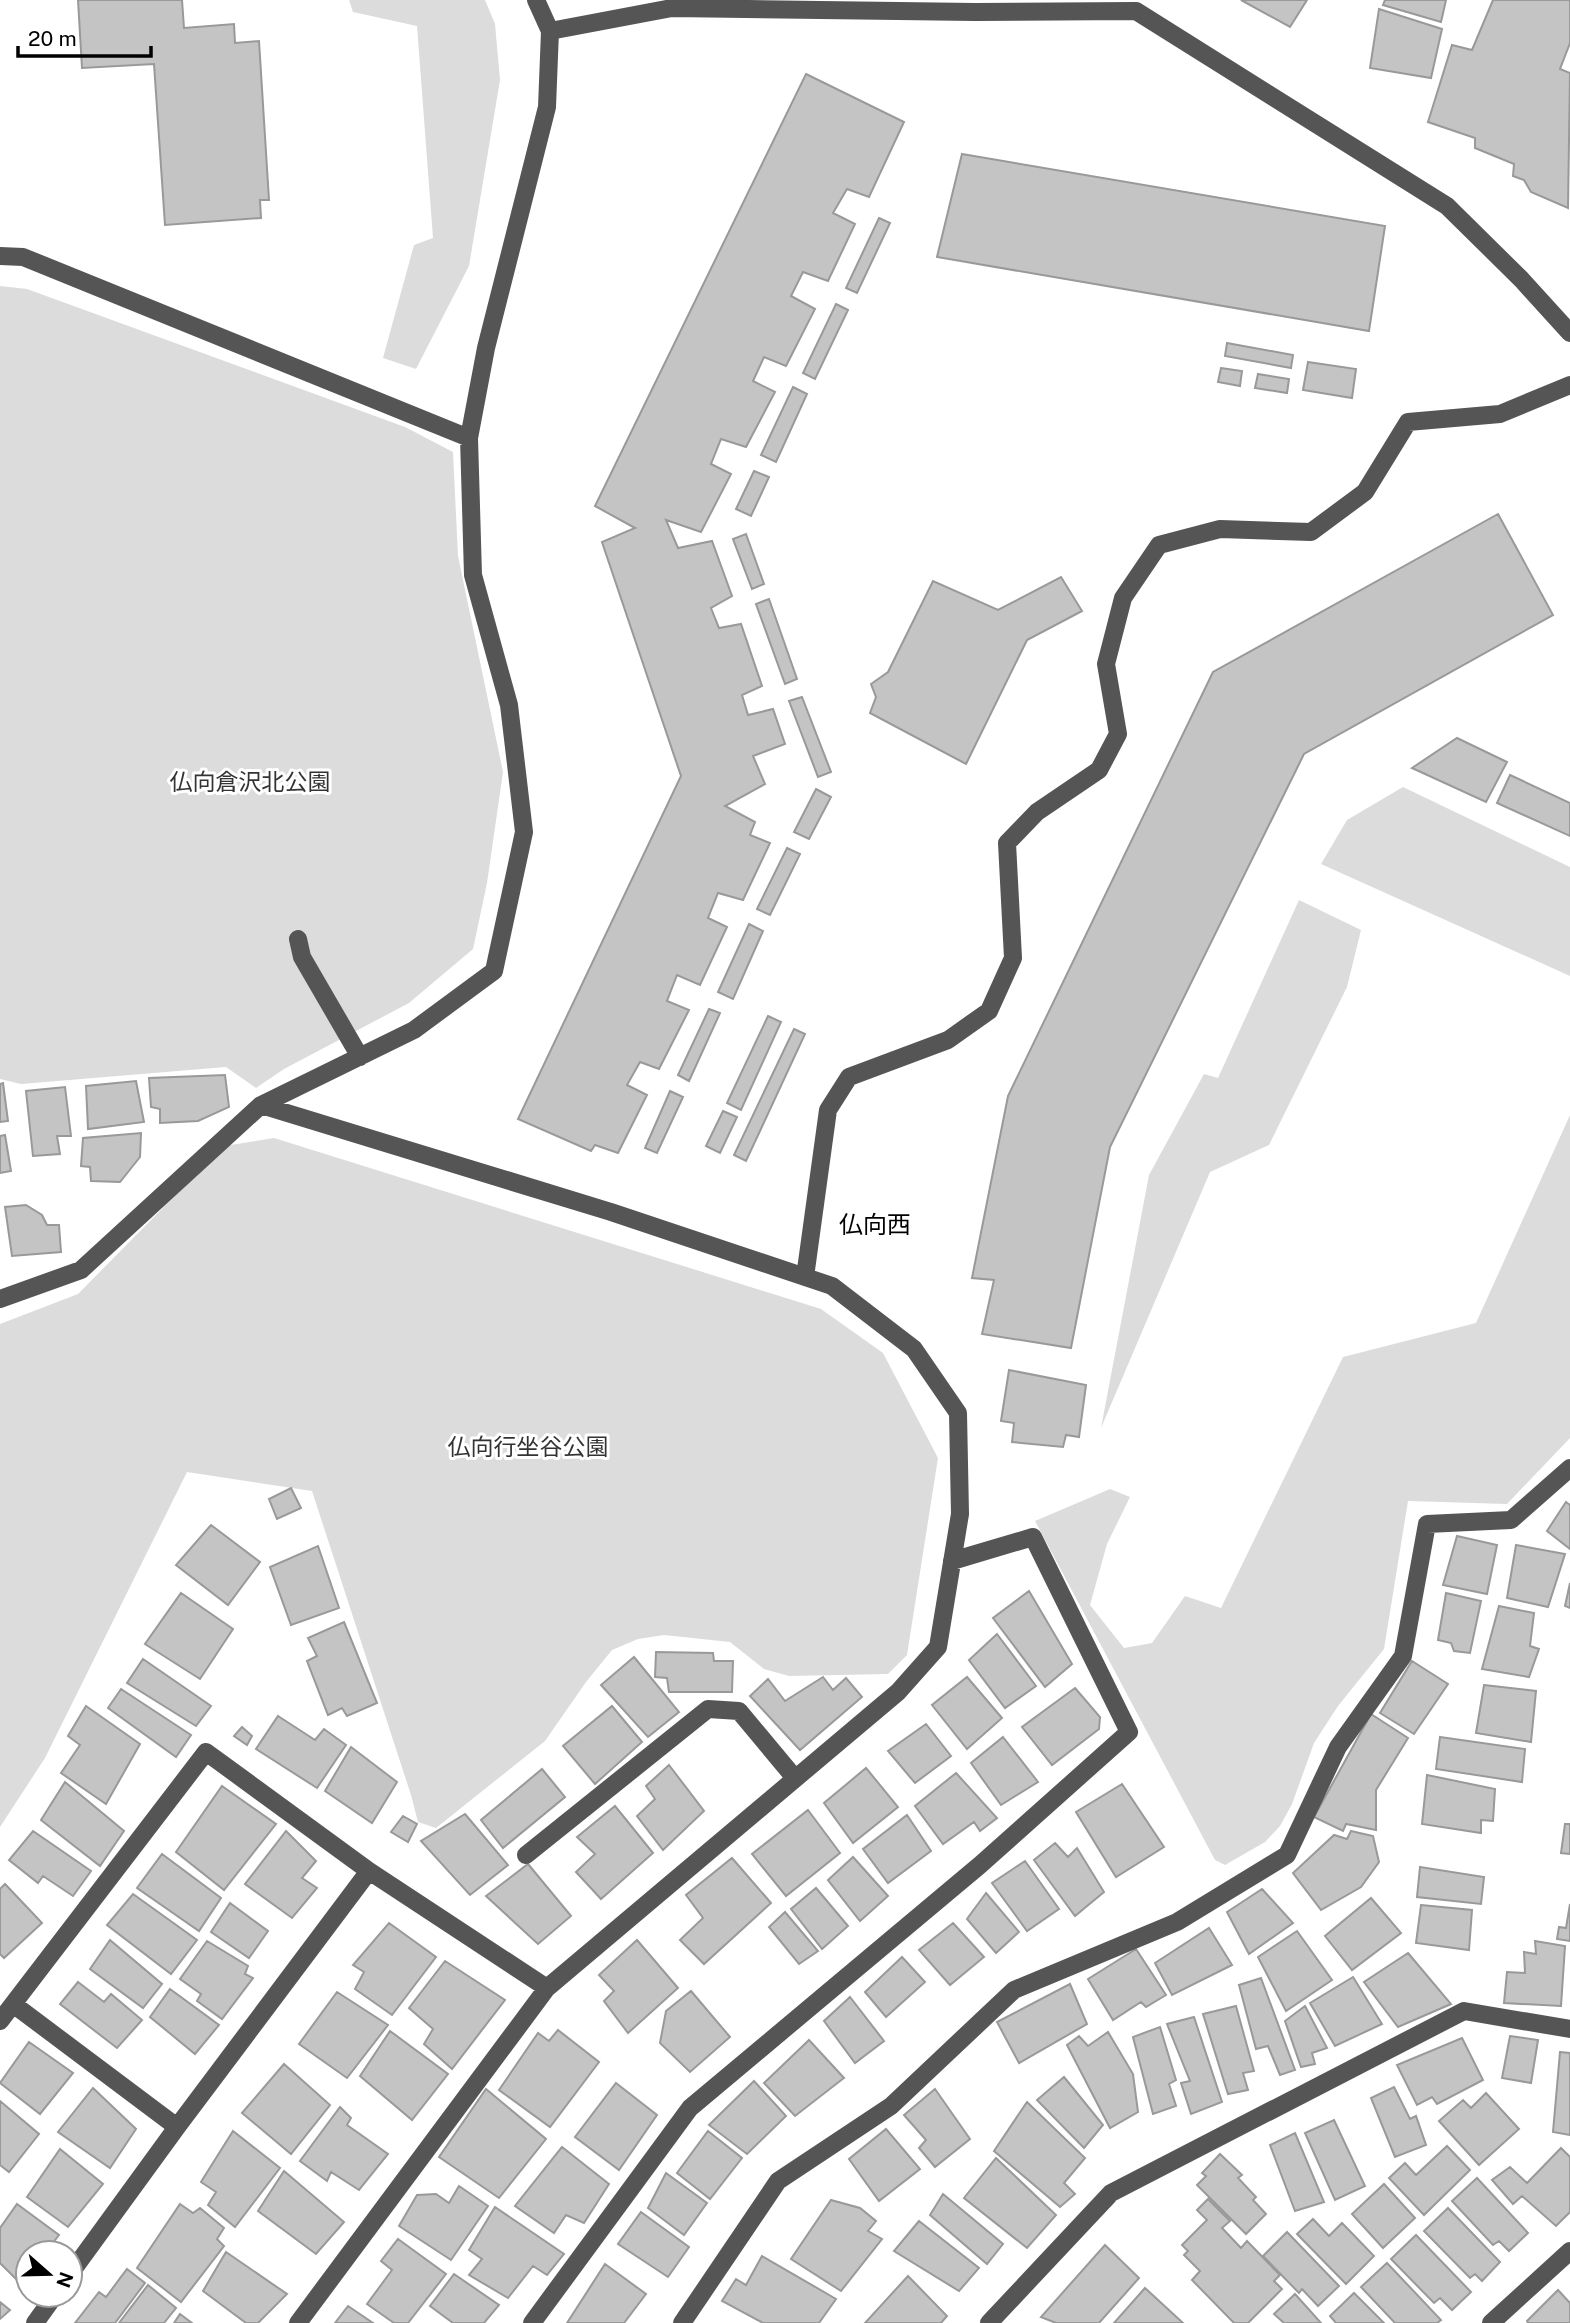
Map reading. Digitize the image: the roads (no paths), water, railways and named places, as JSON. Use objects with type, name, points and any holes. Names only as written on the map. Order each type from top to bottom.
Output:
[{"type":"street","points":[[0,1299],[81,1270],[261,1105],[414,1030],[494,971],[524,832],[509,705],[473,575],[469,438],[486,348],[547,107],[550,31],[536,0]]},
{"type":"street","points":[[550,31],[672,8],[1136,11],[1447,206],[1521,279],[1570,333]]},
{"type":"street","points":[[0,256],[23,257],[469,438]]},
{"type":"street","points":[[805,1277],[828,1110],[849,1077],[948,1040],[989,1012],[1013,958],[1007,843],[1037,812],[1098,770],[1118,734],[1106,664],[1124,598],[1159,545],[1220,529],[1311,532],[1365,492],[1408,422],[1500,414],[1570,385]]},
{"type":"street","points":[[298,939],[302,957],[360,1057]]},
{"type":"street","points":[[261,1105],[611,1212],[832,1286],[914,1349],[958,1413],[960,1514],[938,1647],[898,1692],[547,1988],[298,2323]]},
{"type":"street","points":[[682,2323],[778,2180],[891,2106],[1014,1990],[1177,1922],[1287,1855],[1338,1747],[1403,1656],[1427,1524],[1511,1520],[1570,1468]]},
{"type":"street","points":[[532,2323],[690,2108],[980,1866],[1129,1732],[1033,1537],[952,1561]]},
{"type":"street","points":[[526,1854],[708,1709],[739,1711],[794,1777]]},
{"type":"street","points":[[177,2127],[5,2012],[206,1752],[369,1871],[547,1988]]},
{"type":"street","points":[[84,2255],[369,1871]]},
{"type":"street","points":[[989,2323],[1111,2193],[1464,2011],[1570,2029]]},
{"type":"street","points":[[1491,2323],[1570,2251]]},
{"type":"district","name":"仏向西","points":[[875,1225]]},
{"type":"park label","name":"仏向倉沢北公園","points":[[250,782]]},
{"type":"park label","name":"仏向行坐谷公園","points":[[528,1447]]}]
